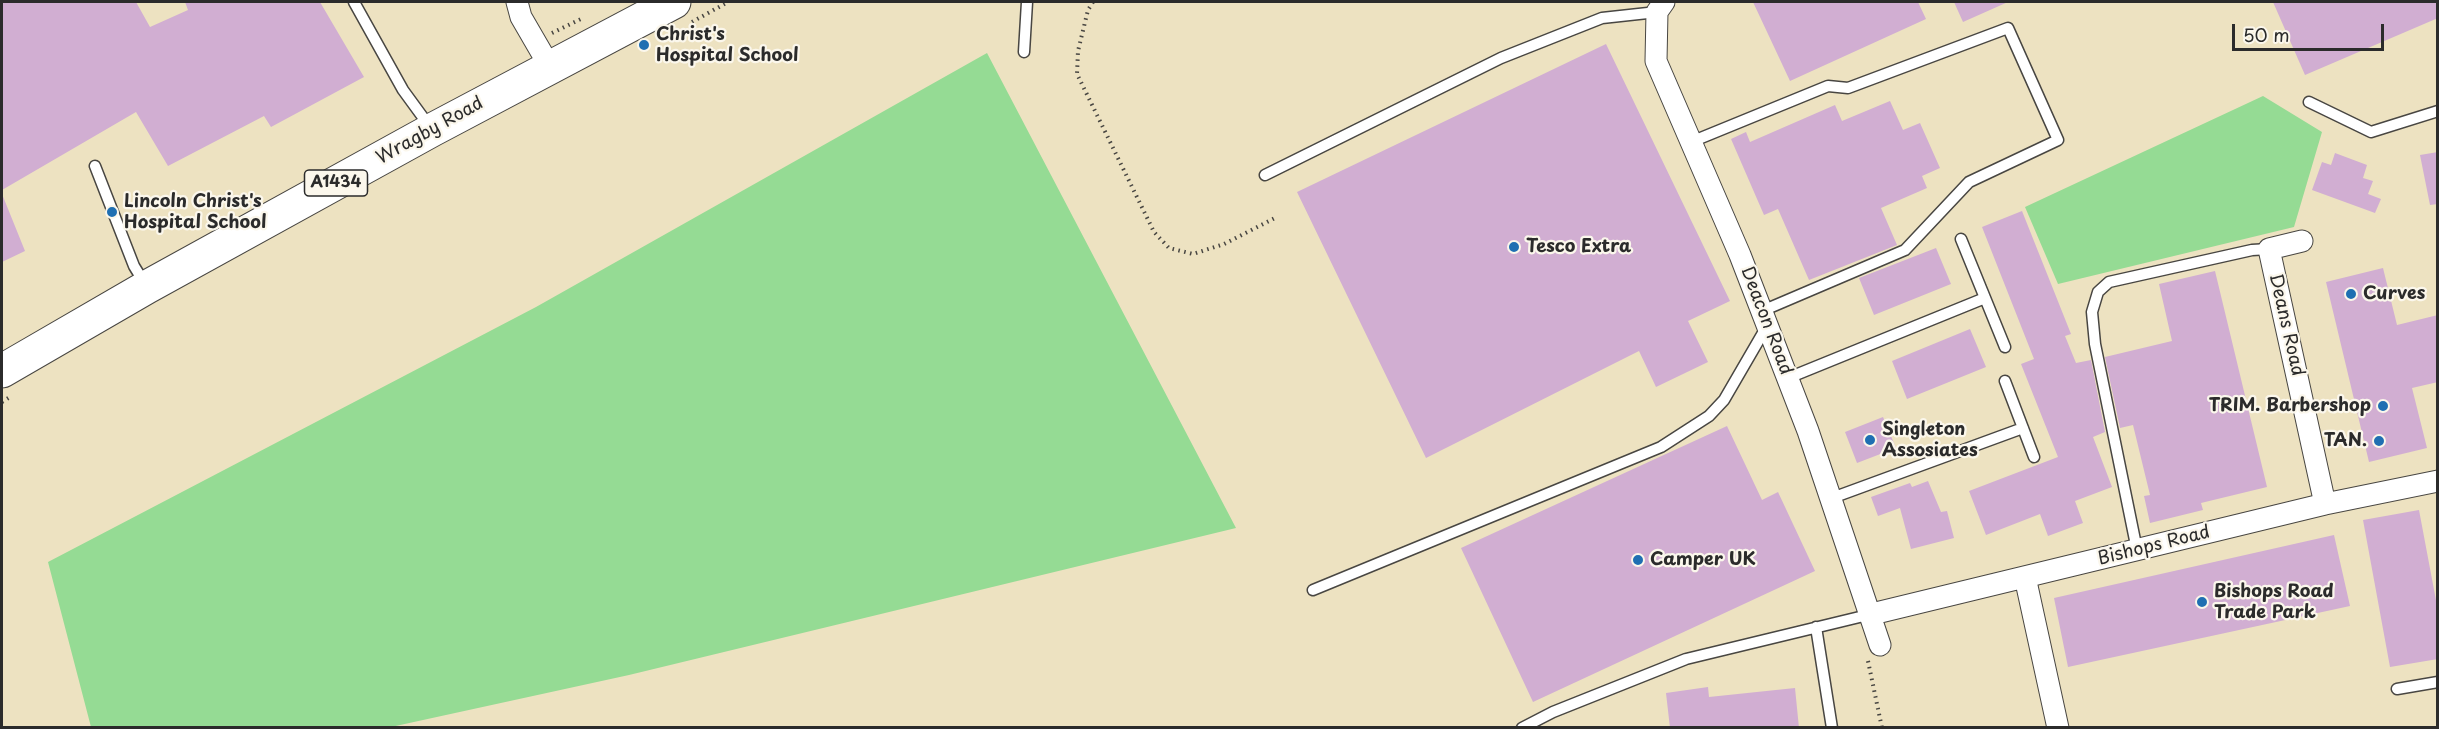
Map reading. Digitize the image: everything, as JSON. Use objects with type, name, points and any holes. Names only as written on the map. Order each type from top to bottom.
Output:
[{"type":"main road","name":"Wragby Road","points":[[2,371],[147,287],[432,130],[674,2]]},
{"type":"street","points":[[517,2],[521,17],[550,67]]},
{"type":"street","name":"Deacon Road","points":[[1660,7],[1656,61],[1765,318],[1832,498],[1872,614],[1880,645]]},
{"type":"street","name":"Deans Road","points":[[2302,242],[2269,249],[2325,504]]},
{"type":"street","name":"Bishops Road","points":[[1872,614],[2325,504],[2438,481]]},
{"type":"street","points":[[2025,577],[2058,728]]},
{"type":"lane","points":[[354,2],[403,90],[432,130]]},
{"type":"lane","points":[[1024,52],[1027,2]]},
{"type":"lane","points":[[1265,175],[1501,58],[1602,18],[1660,7]]},
{"type":"lane","points":[[1313,590],[1661,447],[1709,416],[1724,400],[1765,318],[1905,250],[1969,182],[2058,141],[2008,28],[1848,88],[1828,87],[1691,141]]},
{"type":"lane","points":[[2309,102],[2371,132],[2438,111]]},
{"type":"lane","points":[[95,166],[134,266],[147,287]]},
{"type":"lane","points":[[1961,239],[2005,347]]},
{"type":"lane","points":[[2138,550],[2095,344],[2092,312],[2098,292],[2109,282],[2252,250],[2269,249]]},
{"type":"lane","points":[[1788,378],[1985,298]]},
{"type":"lane","points":[[2005,381],[2034,456]]},
{"type":"lane","points":[[1832,498],[2023,429]]},
{"type":"lane","points":[[1522,728],[1686,659],[1872,614]]},
{"type":"lane","points":[[1816,627],[1832,728]]},
{"type":"lane","points":[[2397,690],[2438,682]]},
{"type":"path","points":[[1093,2],[1088,10],[1078,51],[1077,74],[1155,232],[1169,248],[1193,254],[1224,244],[1277,218]]},
{"type":"path","points":[[1880,645],[1868,661],[1882,728]]},
{"type":"green space","points":[[987,53],[1236,528],[629,675],[391,727],[91,727],[48,562],[536,307]]},
{"type":"green space","points":[[2263,96],[2322,132],[2294,227],[2058,284],[2025,207]]},
{"type":"building","points":[[2,2],[136,2],[150,27],[188,10],[185,2],[320,2],[364,77],[271,127],[264,116],[168,166],[136,112],[2,190]]},
{"type":"building","points":[[1753,2],[1918,2],[1926,19],[1790,81]]},
{"type":"building","points":[[1954,2],[2008,2],[1963,22]]},
{"type":"building","points":[[2273,2],[2438,2],[2438,18],[2305,75]]},
{"type":"building","name":"Tesco Extra","points":[[1606,44],[1730,301],[1688,321],[1708,362],[1656,387],[1639,351],[1426,458],[1297,192]]},
{"type":"building","points":[[1890,101],[1903,130],[1920,123],[1940,168],[1922,176],[1927,188],[1881,208],[1897,245],[1809,280],[1778,209],[1764,215],[1731,139],[1746,132],[1750,142],[1835,105],[1842,121]]},
{"type":"building","points":[[2438,152],[2438,204],[2430,205],[2420,155]]},
{"type":"building","points":[[2335,153],[2367,165],[2363,178],[2373,181],[2368,194],[2381,199],[2375,213],[2312,190],[2322,162],[2331,165]]},
{"type":"building","points":[[2,194],[25,251],[2,262]]},
{"type":"building","points":[[2022,211],[2071,334],[2065,336],[2076,363],[2091,360],[2105,432],[2093,437],[2112,487],[2075,501],[2083,523],[2048,536],[2040,514],[1986,535],[1969,491],[2058,457],[2021,364],[2034,359],[1982,227]]},
{"type":"building","points":[[1936,248],[1951,284],[1874,315],[1859,278]]},
{"type":"building","points":[[2383,268],[2397,325],[2438,315],[2438,382],[2412,388],[2427,448],[2369,462],[2326,282]]},
{"type":"building","points":[[2215,271],[2267,487],[2201,503],[2203,510],[2150,523],[2144,496],[2150,495],[2133,425],[2120,428],[2105,357],[2172,341],[2159,284]]},
{"type":"building","points":[[1970,329],[1986,367],[1907,399],[1892,361]]},
{"type":"building","name":"Singleton Assosiates","points":[[1883,417],[1896,448],[1857,463],[1845,432]]},
{"type":"building","name":"Camper UK","points":[[1727,426],[1762,500],[1778,492],[1815,571],[1533,702],[1461,548]]},
{"type":"building","points":[[1928,481],[1941,512],[1947,511],[1954,538],[1911,549],[1900,508],[1878,516],[1871,497],[1910,483],[1912,487]]},
{"type":"building","points":[[2419,510],[2438,611],[2438,659],[2390,667],[2363,520]]},
{"type":"building","name":"Bishops Road Trade Park","points":[[2334,535],[2350,606],[2068,667],[2054,598]]},
{"type":"building","points":[[1708,687],[1709,697],[1795,688],[1799,728],[1670,728],[1666,693]]},
{"type":"place","name":"Christ's Hospital School","points":[[644,45]]},
{"type":"place","name":"Lincoln Christ's Hospital School","points":[[112,212]]},
{"type":"place","name":"Tesco Extra","points":[[1514,247]]},
{"type":"place","name":"Curves","points":[[2351,294]]},
{"type":"place","name":"TRIM. Barbershop","points":[[2383,406]]},
{"type":"place","name":"Singleton Assosiates","points":[[1870,440]]},
{"type":"place","name":"TAN.","points":[[2379,441]]},
{"type":"place","name":"Camper UK","points":[[1638,560]]},
{"type":"place","name":"Bishops Road Trade Park","points":[[2202,602]]}]
